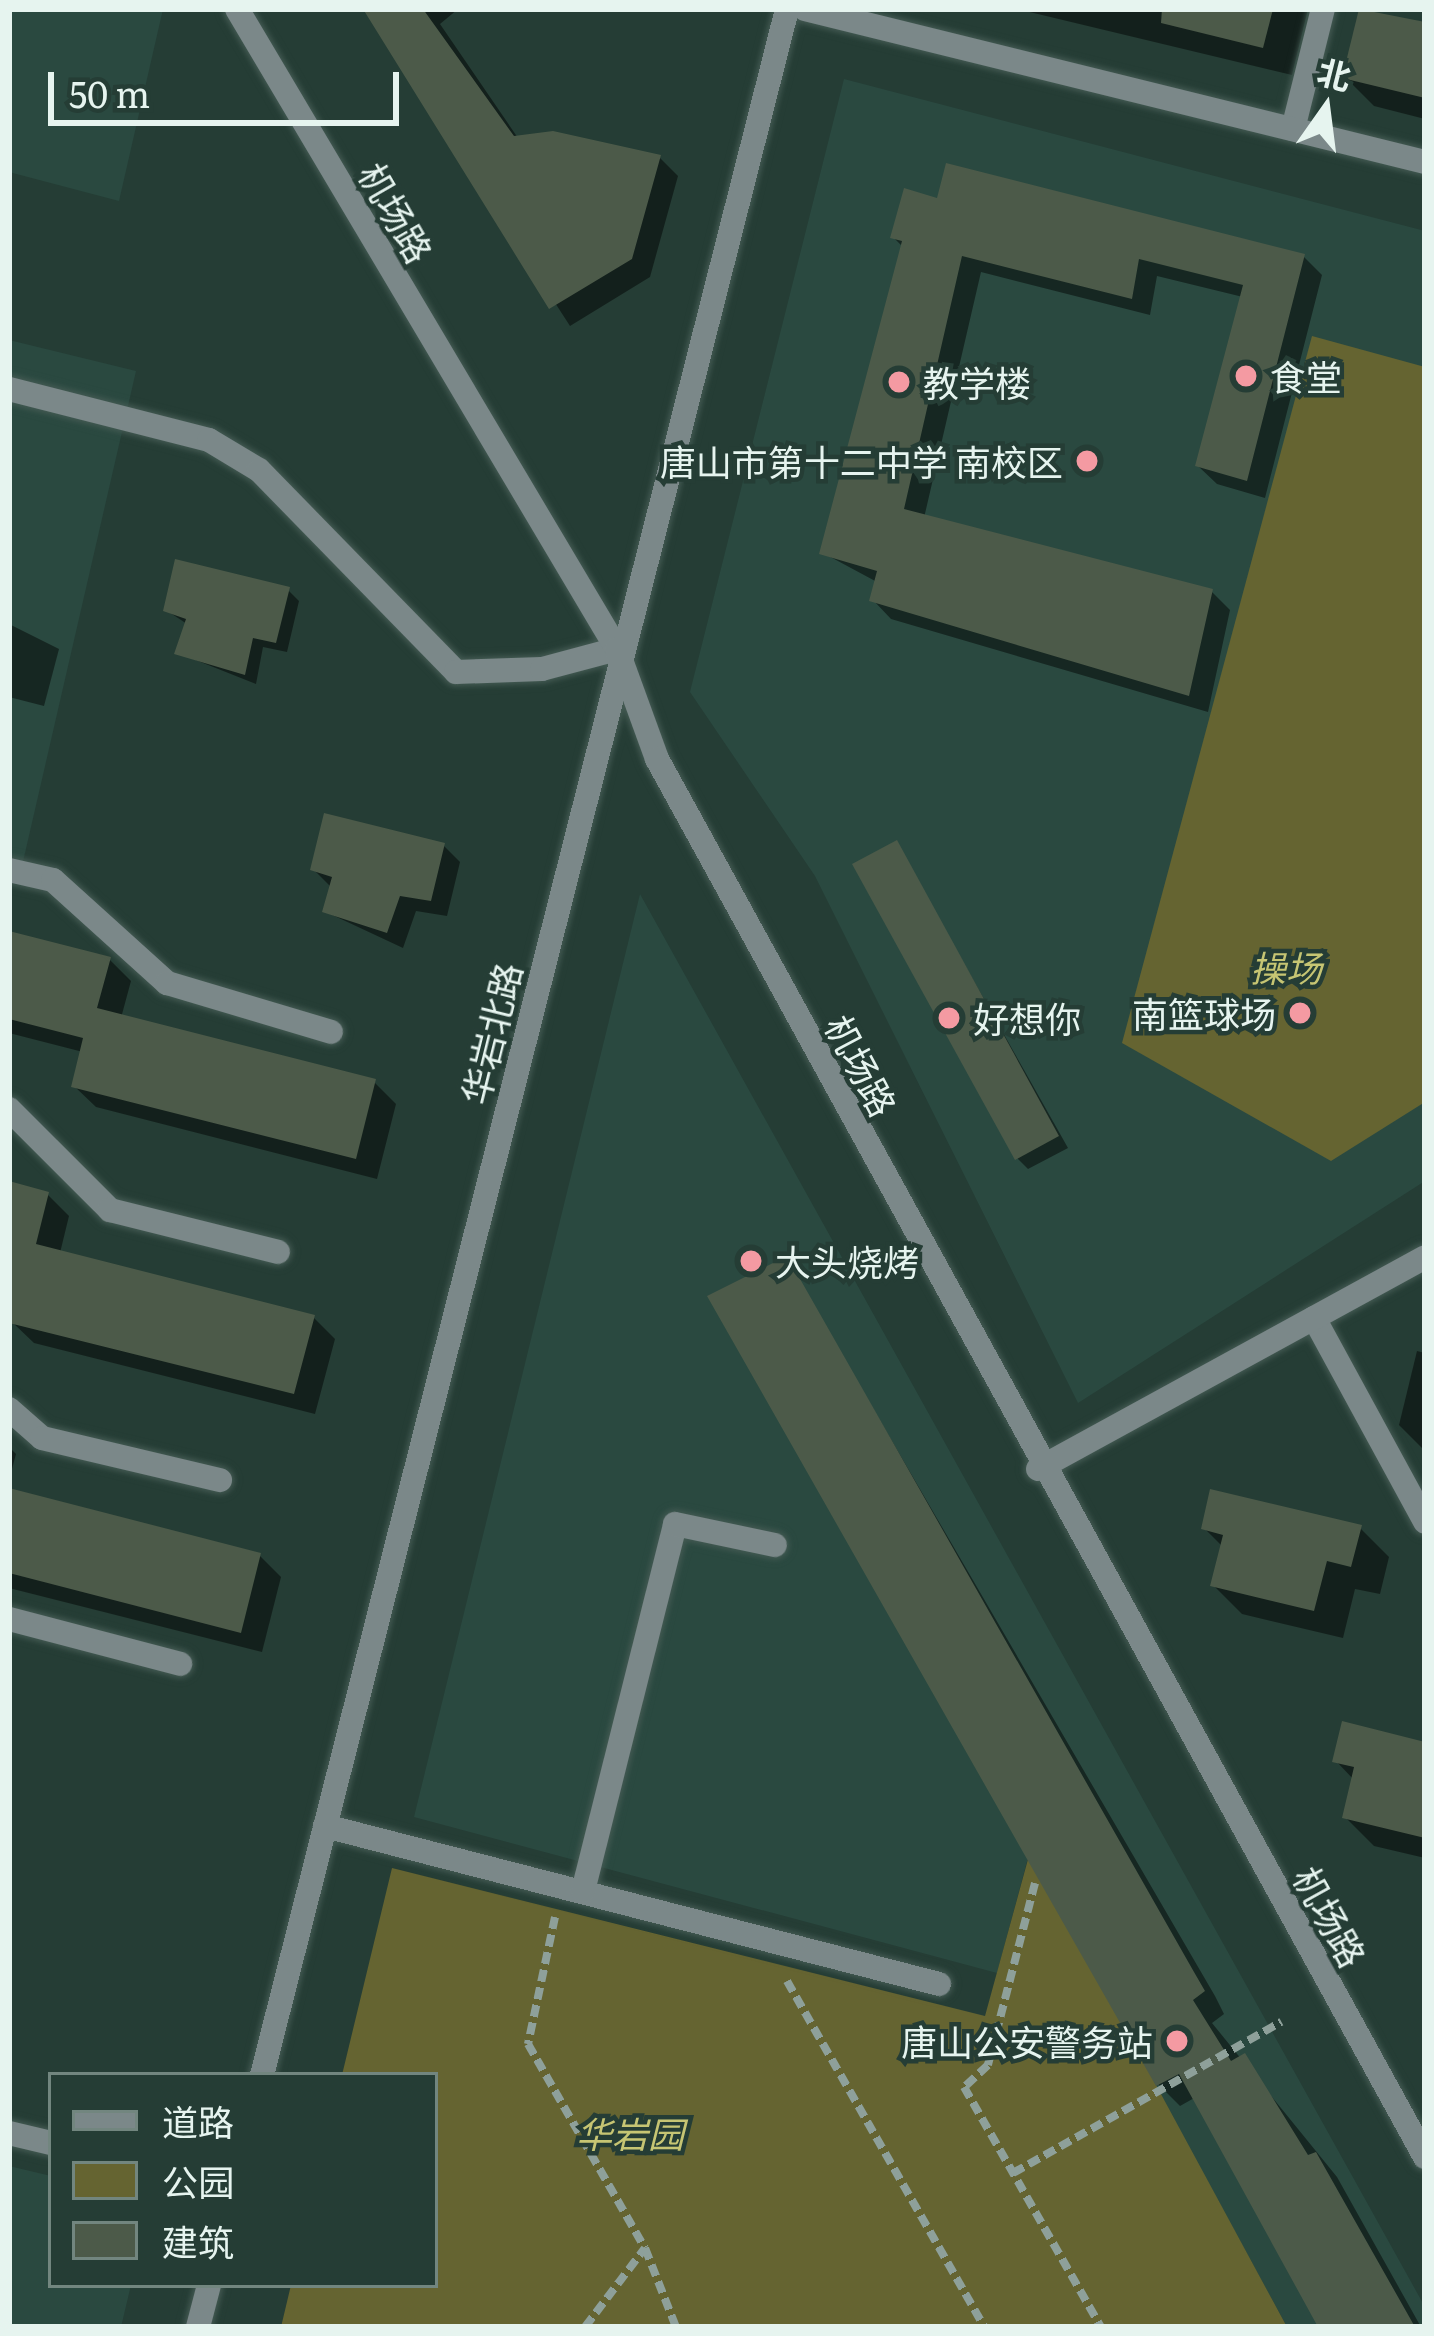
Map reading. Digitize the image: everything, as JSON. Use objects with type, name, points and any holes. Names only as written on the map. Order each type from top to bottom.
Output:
[{"type":"street","name":"机场路","points":[[237,9],[617,649],[657,759],[1038,1468],[1425,2157]]},
{"type":"street","name":"华岩北路","points":[[263,2072],[617,649],[787,9]]},
{"type":"street","points":[[805,9],[1425,162]]},
{"type":"street","points":[[1293,129],[1323,9]]},
{"type":"street","points":[[9,389],[209,440],[259,470],[456,672],[542,669],[617,649]]},
{"type":"street","points":[[9,870],[53,880],[166,983],[332,1032]]},
{"type":"street","points":[[9,1109],[110,1210],[278,1252]]},
{"type":"street","points":[[1038,1468],[1425,1257]]},
{"type":"street","points":[[1314,1318],[1425,1522]]},
{"type":"street","points":[[9,1409],[42,1438],[220,1480]]},
{"type":"street","points":[[572,1889],[675,1524],[775,1545]]},
{"type":"street","points":[[9,1619],[180,1664]]},
{"type":"street","points":[[325,1826],[939,1984]]},
{"type":"street","points":[[9,2133],[48,2143]]},
{"type":"street","points":[[198,2327],[208,2288]]},
{"type":"path","points":[[1035,1882],[988,2065],[964,2087],[1101,2327]]},
{"type":"path","points":[[572,1889],[528,2044],[645,2248],[676,2327]]},
{"type":"path","points":[[763,1938],[984,2327]]},
{"type":"path","points":[[1013,2173],[1280,2022]]},
{"type":"path","points":[[585,2327],[645,2248]]},
{"type":"shaded area","points":[[9,9],[163,9],[119,201],[9,172]]},
{"type":"shaded area","name":"唐山市第十二中学 南校区","points":[[844,79],[1425,231],[1425,1181],[1078,1403],[815,876],[690,692]]},
{"type":"shaded area","points":[[9,340],[136,371],[22,866],[9,863]]},
{"type":"shaded area","points":[[640,894],[1425,2307],[1425,2327],[1287,2327],[1029,1854],[997,1973],[414,1817]]},
{"type":"shaded area","points":[[9,2166],[48,2175],[48,2288],[130,2288],[121,2327],[9,2327]]},
{"type":"green space","name":"操场","points":[[1312,336],[1425,367],[1425,1102],[1331,1161],[1122,1043]]},
{"type":"green space","name":"华岩园","points":[[1030,1852],[1287,2327],[281,2327],[290,2288],[438,2288],[438,2072],[343,2072],[392,1868],[985,2016]]},
{"type":"building","points":[[363,9],[423,9],[514,136],[553,131],[661,155],[632,259],[549,309]]},
{"type":"building","points":[[1162,9],[1273,9],[1263,48],[1161,23]]},
{"type":"building","points":[[1359,9],[1425,22],[1425,98],[1342,78]]},
{"type":"building","points":[[946,163],[1305,254],[1247,481],[1195,466],[1243,285],[1139,259],[1132,299],[962,256],[904,509],[1213,589],[1189,696],[869,601],[877,571],[819,554],[902,241],[890,238],[904,188],[937,198]]},
{"type":"building","points":[[175,559],[290,587],[276,643],[253,638],[245,675],[174,654],[186,619],[163,611]]},
{"type":"building","points":[[324,813],[445,843],[431,901],[400,896],[387,933],[322,912],[332,877],[310,870]]},
{"type":"building","points":[[897,840],[1059,1136],[1015,1160],[852,864]]},
{"type":"building","points":[[9,931],[111,957],[97,1008],[376,1079],[356,1159],[71,1087],[83,1038],[9,1019]]},
{"type":"building","points":[[9,1181],[49,1192],[36,1244],[315,1315],[294,1394],[9,1323]]},
{"type":"building","points":[[787,1256],[1205,1991],[1193,2000],[1231,2061],[1245,2053],[1308,2155],[1316,2152],[1415,2327],[1318,2327],[1179,2074],[1156,2086],[707,1296]]},
{"type":"building","points":[[9,1488],[261,1553],[241,1633],[9,1573]]},
{"type":"building","points":[[1210,1489],[1362,1525],[1351,1567],[1327,1561],[1314,1611],[1210,1586],[1223,1535],[1201,1529]]},
{"type":"building","points":[[1342,1721],[1425,1742],[1425,1838],[1342,1818],[1354,1767],[1332,1762]]},
{"type":"place","name":"食堂","points":[[1246,376]]},
{"type":"place","name":"教学楼","points":[[899,382]]},
{"type":"place","name":"唐山市第十二中学 南校区","points":[[1087,461]]},
{"type":"place","name":"南篮球场","points":[[1300,1013]]},
{"type":"place","name":"好想你","points":[[949,1018]]},
{"type":"place","name":"大头烧烤","points":[[751,1261]]},
{"type":"place","name":"唐山公安警务站","points":[[1177,2041]]}]
